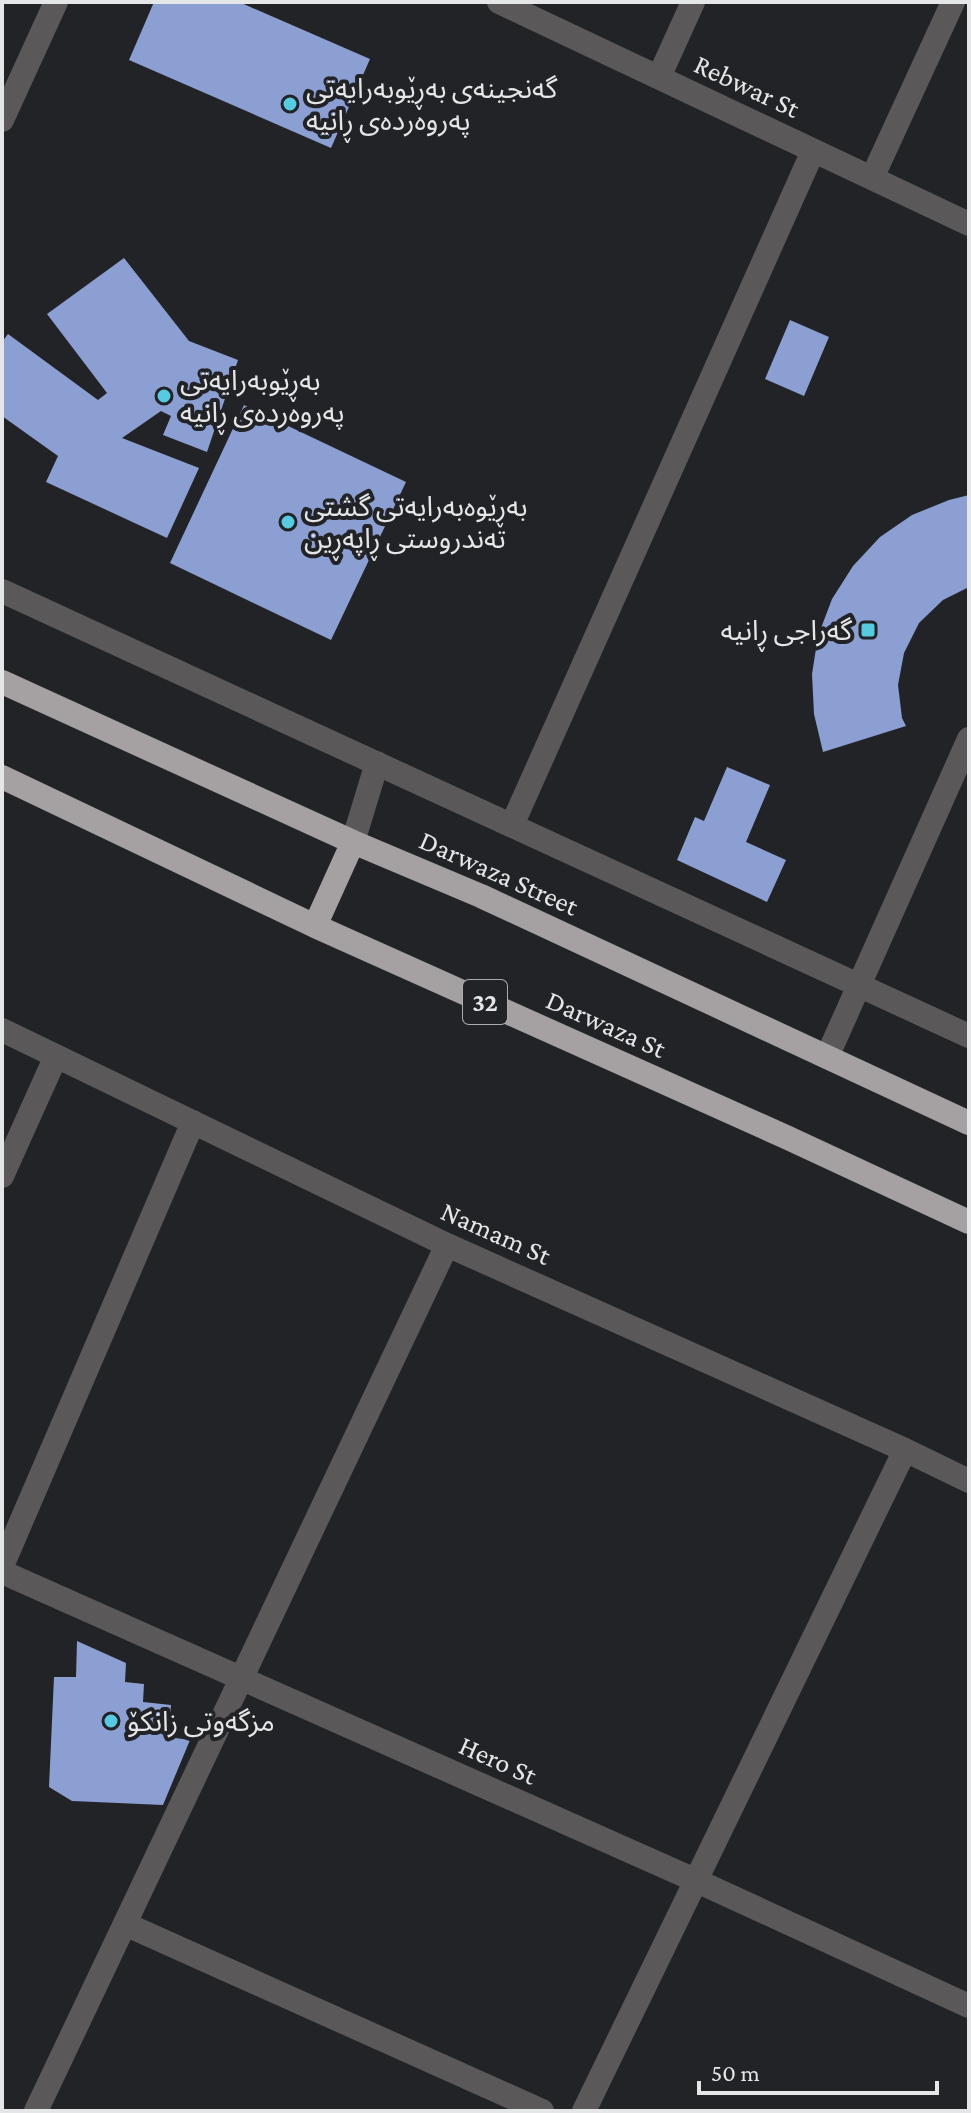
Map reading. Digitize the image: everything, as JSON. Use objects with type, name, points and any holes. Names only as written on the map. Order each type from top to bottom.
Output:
[{"type":"highway","name":"Darwaza Street","points":[[2,682],[353,842],[481,896],[969,1123]]},
{"type":"highway","name":"Darwaza St","points":[[2,777],[315,926],[969,1222]]},
{"type":"highway","points":[[315,926],[353,842]]},
{"type":"street","points":[[2,120],[56,2]]},
{"type":"street","name":"Rebwar St","points":[[499,2],[969,224]]},
{"type":"street","points":[[659,77],[693,2]]},
{"type":"street","points":[[872,178],[953,2]]},
{"type":"street","points":[[512,825],[813,151]]},
{"type":"street","points":[[2,591],[969,1036]]},
{"type":"street","points":[[827,1057],[969,739]]},
{"type":"street","points":[[353,842],[377,763]]},
{"type":"street","name":"Namam St","points":[[2,1030],[447,1245],[969,1481]]},
{"type":"street","points":[[2,1176],[56,1056]]},
{"type":"street","points":[[2,1569],[193,1122]]},
{"type":"street","points":[[36,2111],[447,1245]]},
{"type":"street","points":[[584,2111],[905,1450]]},
{"type":"street","name":"Hero St","points":[[2,1569],[969,2006]]},
{"type":"street","points":[[125,1924],[542,2111]]},
{"type":"building","name":"گەنجینەی بەڕێوبەرایەتی پەروەردەی ڕانیە","points":[[154,2],[239,2],[370,59],[331,148],[129,60]]},
{"type":"building","name":"بەڕێوبەرایەتی پەروەردەی ڕانیە","points":[[124,258],[189,341],[238,360],[207,452],[163,435],[171,416],[161,411],[122,438],[199,468],[167,538],[46,482],[58,456],[2,416],[2,342],[8,334],[98,400],[107,393],[47,314]]},
{"type":"building","points":[[790,320],[829,337],[804,396],[765,379]]},
{"type":"building","name":"بەڕێوەبەرایەتی گشتی تەندروستی ڕاپەڕین","points":[[244,405],[406,482],[331,640],[170,563]]},
{"type":"building","name":"گەراجی ڕانیە","points":[[969,495],[969,587],[943,600],[919,623],[904,653],[898,685],[906,726],[823,752],[814,714],[812,674],[818,636],[832,599],[853,566],[880,537],[912,515]]},
{"type":"building","points":[[727,767],[770,785],[746,842],[786,860],[767,902],[677,860],[695,817],[704,821]]},
{"type":"building","name":"مزگەوتی زانکۆ","points":[[77,1641],[126,1663],[125,1682],[144,1684],[143,1702],[171,1705],[168,1737],[190,1740],[163,1805],[72,1801],[49,1787],[54,1677],[76,1677]]},
{"type":"place","name":"گەنجینەی بەڕێوبەرایەتی پەروەردەی ڕانیە","points":[[290,104]]},
{"type":"place","name":"بەڕێوبەرایەتی پەروەردەی ڕانیە","points":[[164,396]]},
{"type":"place","name":"بەڕێوەبەرایەتی گشتی تەندروستی ڕاپەڕین","points":[[288,522]]},
{"type":"place","name":"گەراجی ڕانیە","points":[[868,630]]},
{"type":"place","name":"مزگەوتی زانکۆ","points":[[111,1721]]}]
